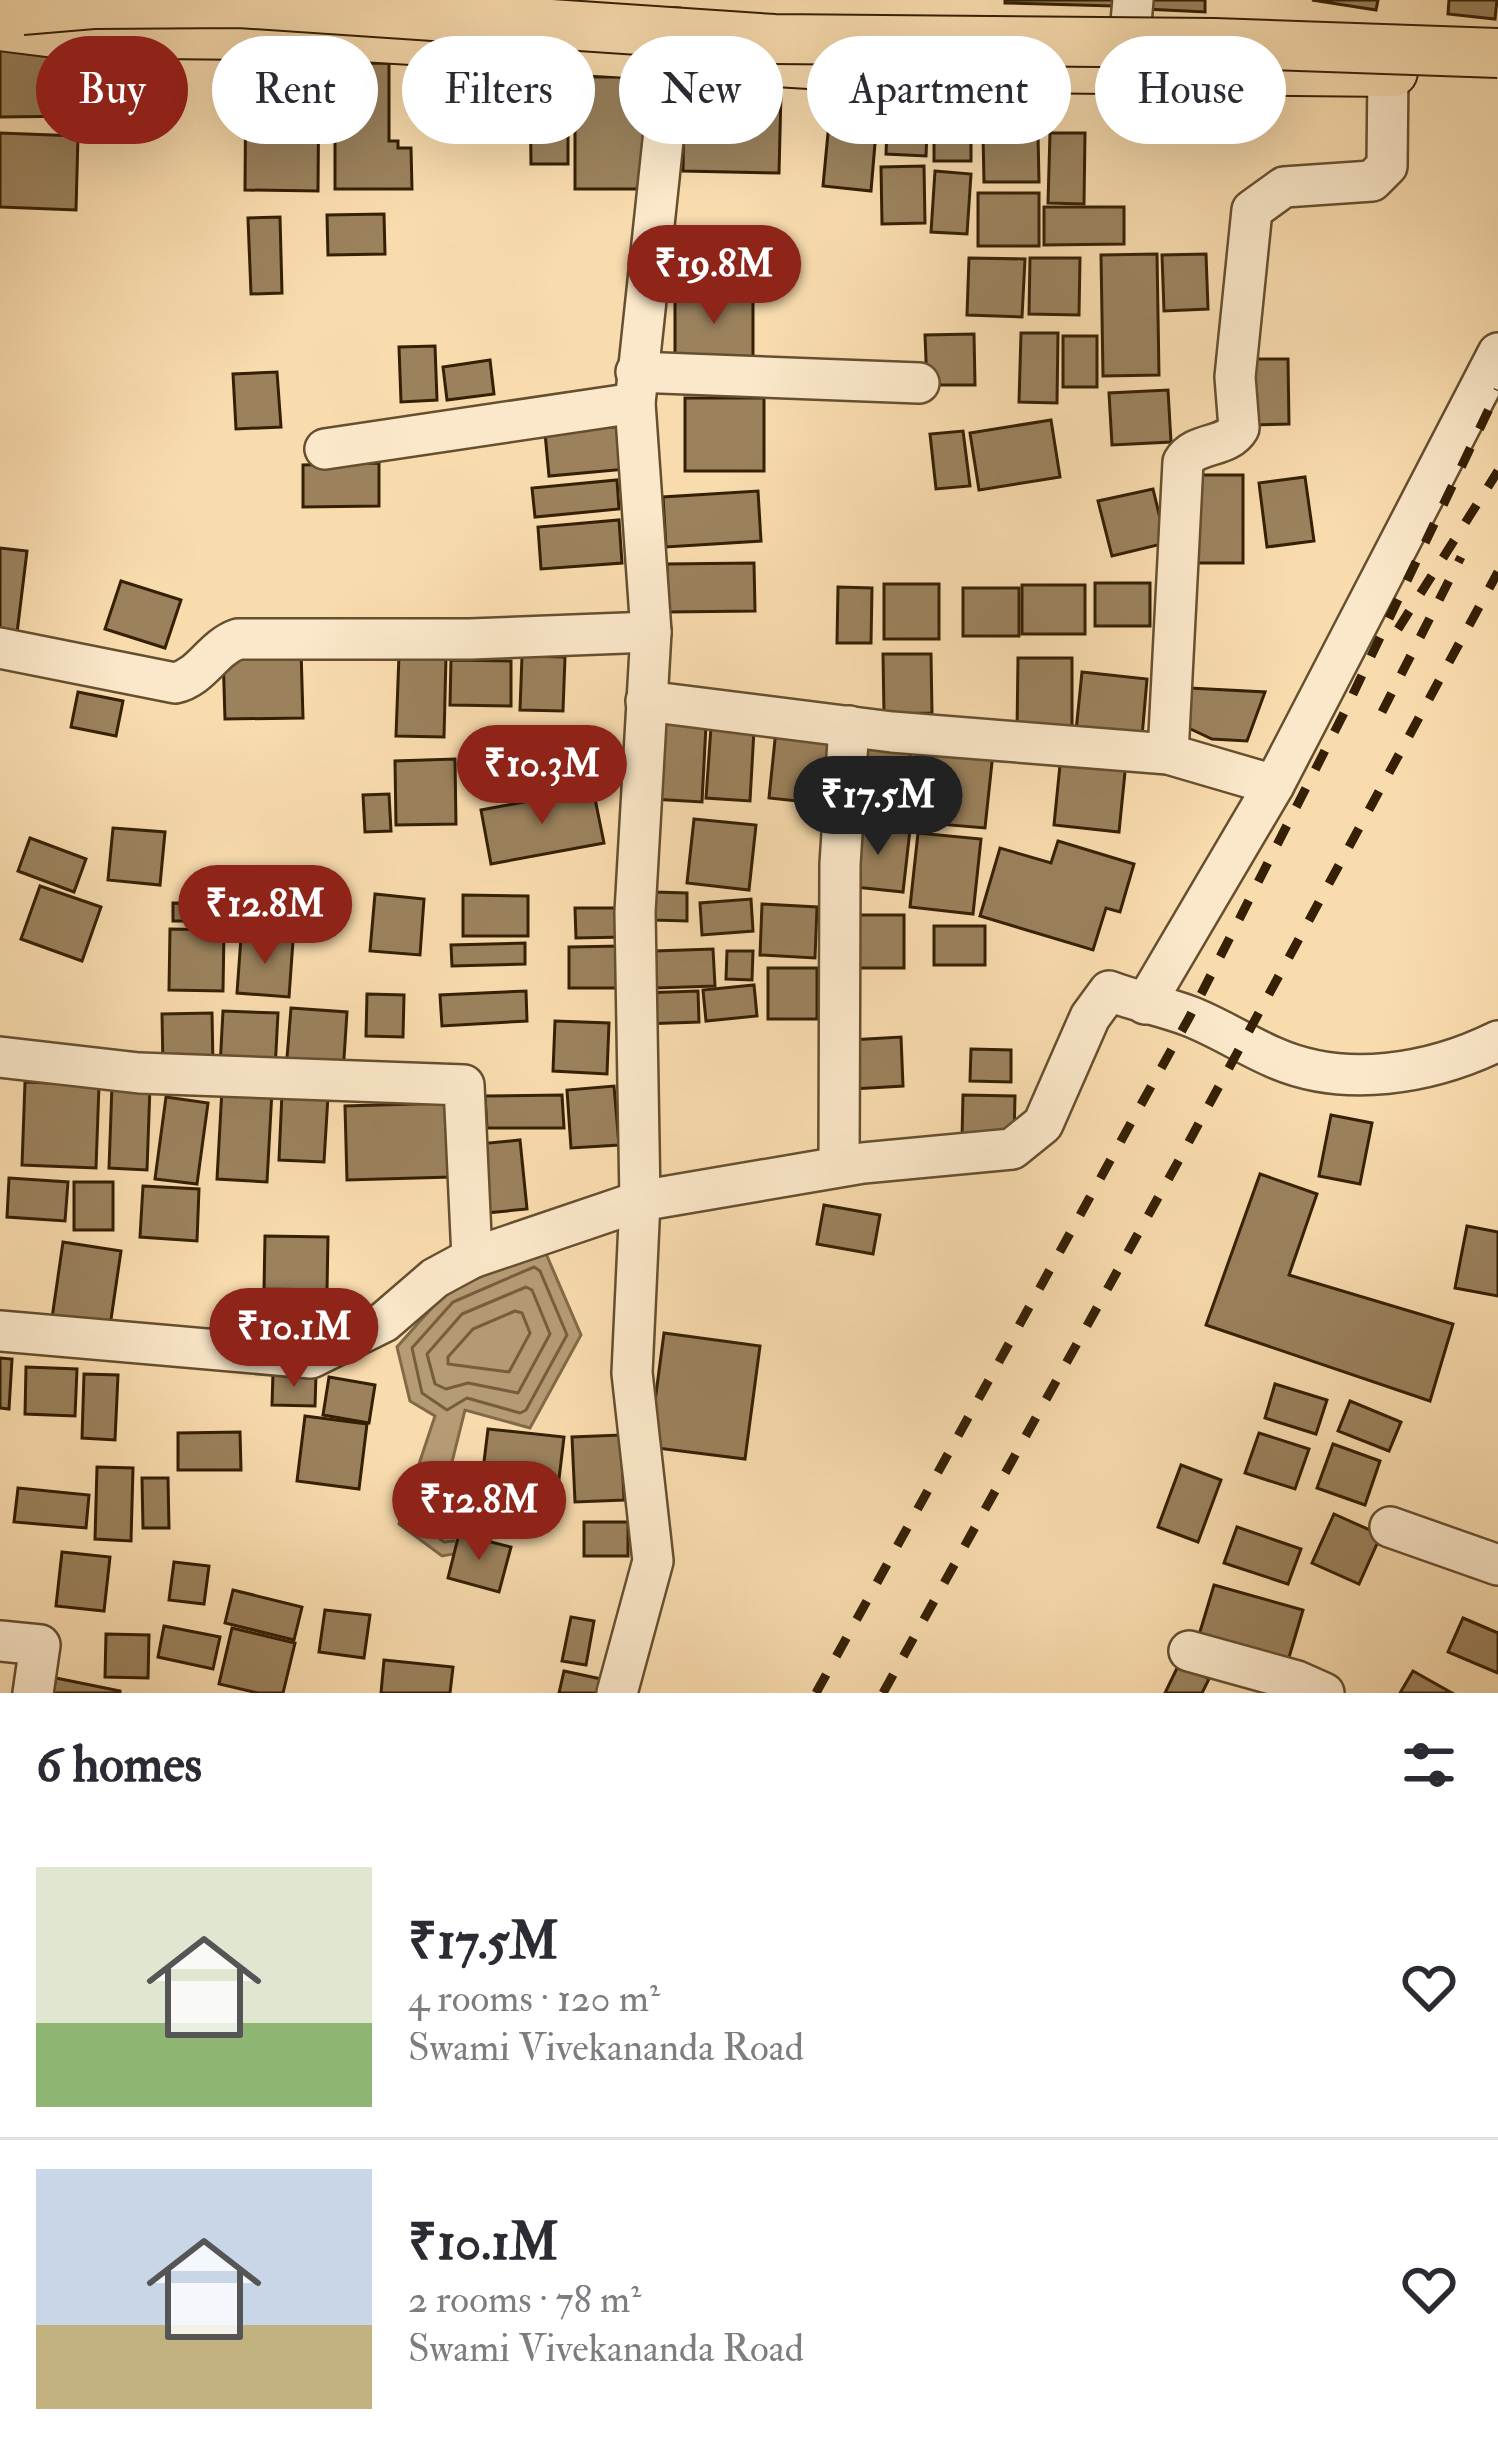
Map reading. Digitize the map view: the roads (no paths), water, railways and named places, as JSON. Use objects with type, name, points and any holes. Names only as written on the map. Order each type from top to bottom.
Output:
[{"type":"main road","points":[[8,16],[93,4],[239,3],[774,39],[1498,50],[1487,66],[1412,73],[843,66],[694,21],[529,0]]},
{"type":"main road","points":[[8,16],[55,33],[346,36],[694,21],[859,22],[1132,11],[1498,31]]},
{"type":"street","points":[[617,1693],[653,1561],[632,1373],[640,1201],[635,912],[651,632],[636,387],[694,21]]},
{"type":"street","points":[[1168,754],[1183,462],[1191,451],[1230,439],[1239,428],[1235,377],[1252,210],[1284,187],[1372,181],[1382,176],[1412,73]]},
{"type":"street","points":[[1145,1004],[1274,785],[1498,353]]},
{"type":"street","points":[[325,448],[636,387],[919,383]]},
{"type":"street","points":[[0,648],[175,683],[190,680],[221,645],[238,639],[470,639],[651,632]]},
{"type":"street","points":[[646,701],[849,726],[1168,754],[1274,785]]},
{"type":"street","points":[[839,1166],[839,887],[849,726]]},
{"type":"street","points":[[0,1331],[311,1358],[383,1322],[435,1278],[472,1258],[640,1201],[839,1166],[1012,1149],[1043,1124],[1098,1004],[1109,991],[1190,1016],[1277,1060],[1318,1071],[1359,1075],[1406,1071],[1457,1061],[1498,1041]]},
{"type":"street","points":[[0,1057],[139,1073],[464,1085],[472,1258]]},
{"type":"street","points":[[1390,1527],[1498,1565]]},
{"type":"street","points":[[0,1641],[40,1646],[33,1693]]},
{"type":"street","points":[[1189,1651],[1324,1693]]},
{"type":"water","points":[[544,1249],[581,1335],[530,1428],[465,1410],[450,1470],[476,1506],[476,1550],[442,1556],[399,1524],[435,1416],[410,1401],[397,1347],[446,1292]]},
{"type":"railway","points":[[816,1693],[1190,1016],[1343,715],[1498,390]]},
{"type":"railway","points":[[1398,629],[1498,471]]},
{"type":"railway","points":[[1382,712],[1461,557]]},
{"type":"railway","points":[[883,1693],[1498,572]]}]
